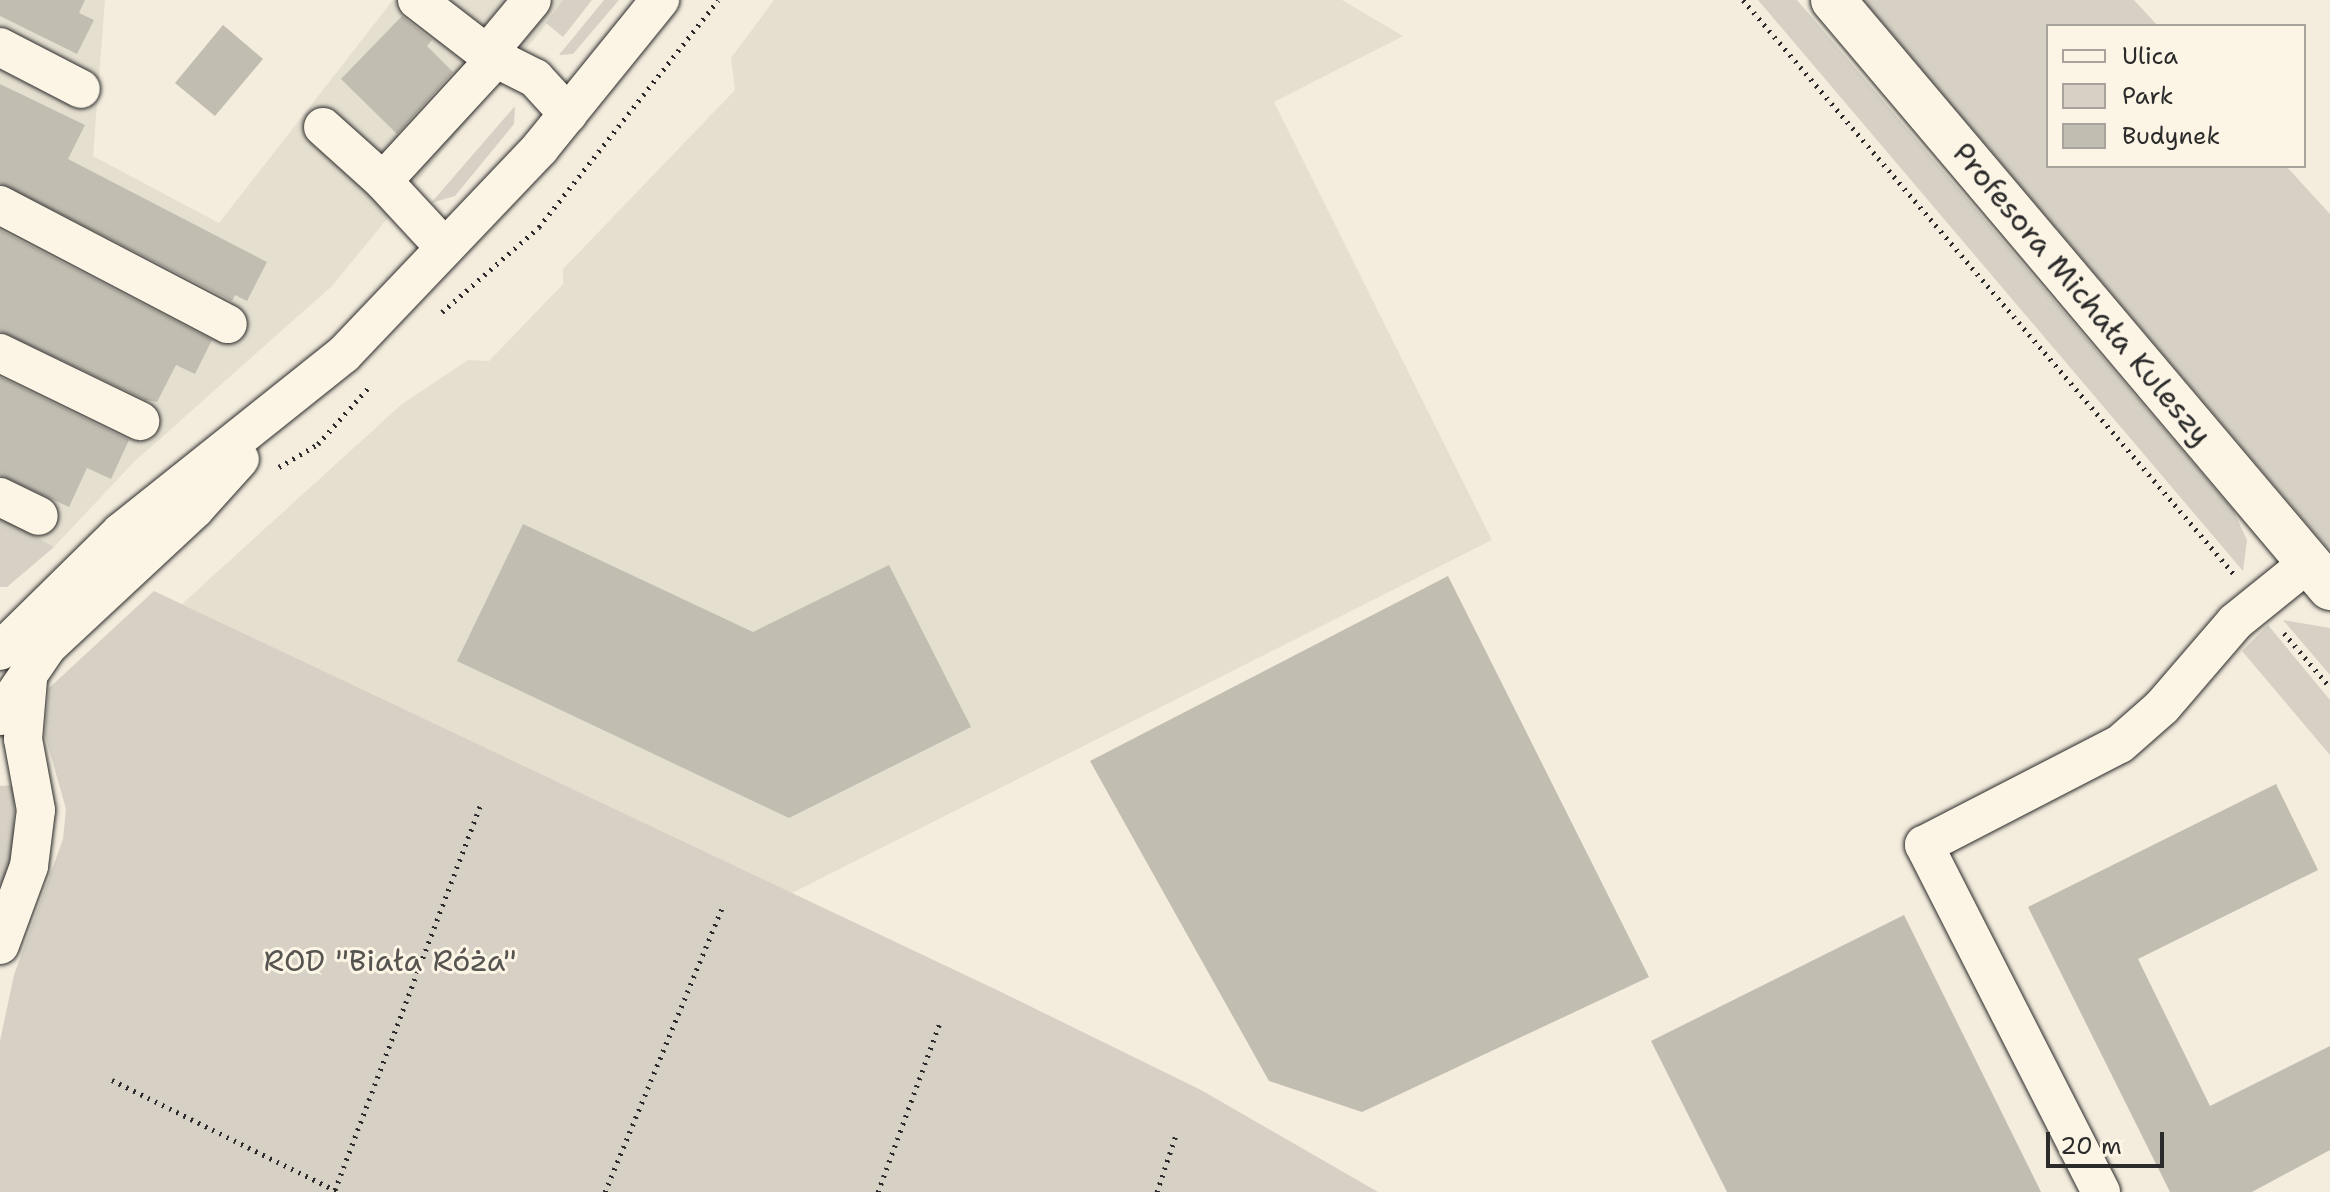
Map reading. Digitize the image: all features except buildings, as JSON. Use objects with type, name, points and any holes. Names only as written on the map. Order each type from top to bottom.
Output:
[{"type":"main road","name":"Profesora Michała Kuleszy","points":[[1833,0],[2319,575]]},
{"type":"street","points":[[417,0],[491,56],[535,78],[568,114]]},
{"type":"street","points":[[383,181],[491,56],[532,0]]},
{"type":"street","points":[[0,716],[15,662],[47,647],[195,509],[296,395],[445,248],[568,114],[660,0]]},
{"type":"street","points":[[0,47],[81,89]]},
{"type":"street","points":[[323,127],[383,181],[445,248]]},
{"type":"street","points":[[0,205],[228,324]]},
{"type":"street","points":[[0,353],[140,421]]},
{"type":"street","points":[[0,497],[39,516]]},
{"type":"street","points":[[2101,1192],[1924,845],[2120,744],[2259,603],[2319,575]]},
{"type":"street","points":[[0,945],[29,866],[36,810],[23,739],[15,662]]},
{"type":"path","points":[[431,322],[539,227],[718,0]]},
{"type":"path","points":[[1743,0],[2330,687]]},
{"type":"path","points":[[112,1080],[337,1191],[482,802]]},
{"type":"path","points":[[605,1192],[722,908]]},
{"type":"path","points":[[878,1192],[941,1020]]},
{"type":"path","points":[[1157,1192],[1176,1135]]},
{"type":"shaded area","points":[[0,0],[105,0],[93,156],[219,223],[393,0],[566,0],[332,286],[134,462],[54,547],[0,516]]},
{"type":"shaded area","points":[[774,0],[1342,0],[1403,36],[1274,102],[1492,540],[788,895],[182,604],[402,404],[468,360],[489,361],[563,284],[563,269],[735,90],[731,58]]},
{"type":"green space","points":[[563,0],[592,0],[563,37],[546,23]]},
{"type":"green space","points":[[604,0],[619,0],[573,54],[559,55]]},
{"type":"green space","points":[[1758,0],[1797,0],[2233,510],[2247,540],[2243,571]]},
{"type":"green space","points":[[1863,0],[2134,0],[2156,24],[2046,24],[2046,168],[2288,168],[2330,214],[2330,551]]},
{"type":"green space","points":[[515,106],[514,124],[455,196],[431,203]]},
{"type":"green space","points":[[0,516],[54,547],[7,587],[0,587]]},
{"type":"green space","name":"ROD \"Biała Róża\"","points":[[154,591],[999,991],[1201,1090],[1378,1192],[0,1192],[0,1041],[14,975],[63,839],[66,809],[45,735],[49,688]]},
{"type":"green space","points":[[2283,620],[2330,628],[2330,675]]},
{"type":"green space","points":[[2268,625],[2330,700],[2330,755],[2242,651]]},
{"type":"green space","points":[[15,785],[13,857],[0,891],[0,786]]}]
